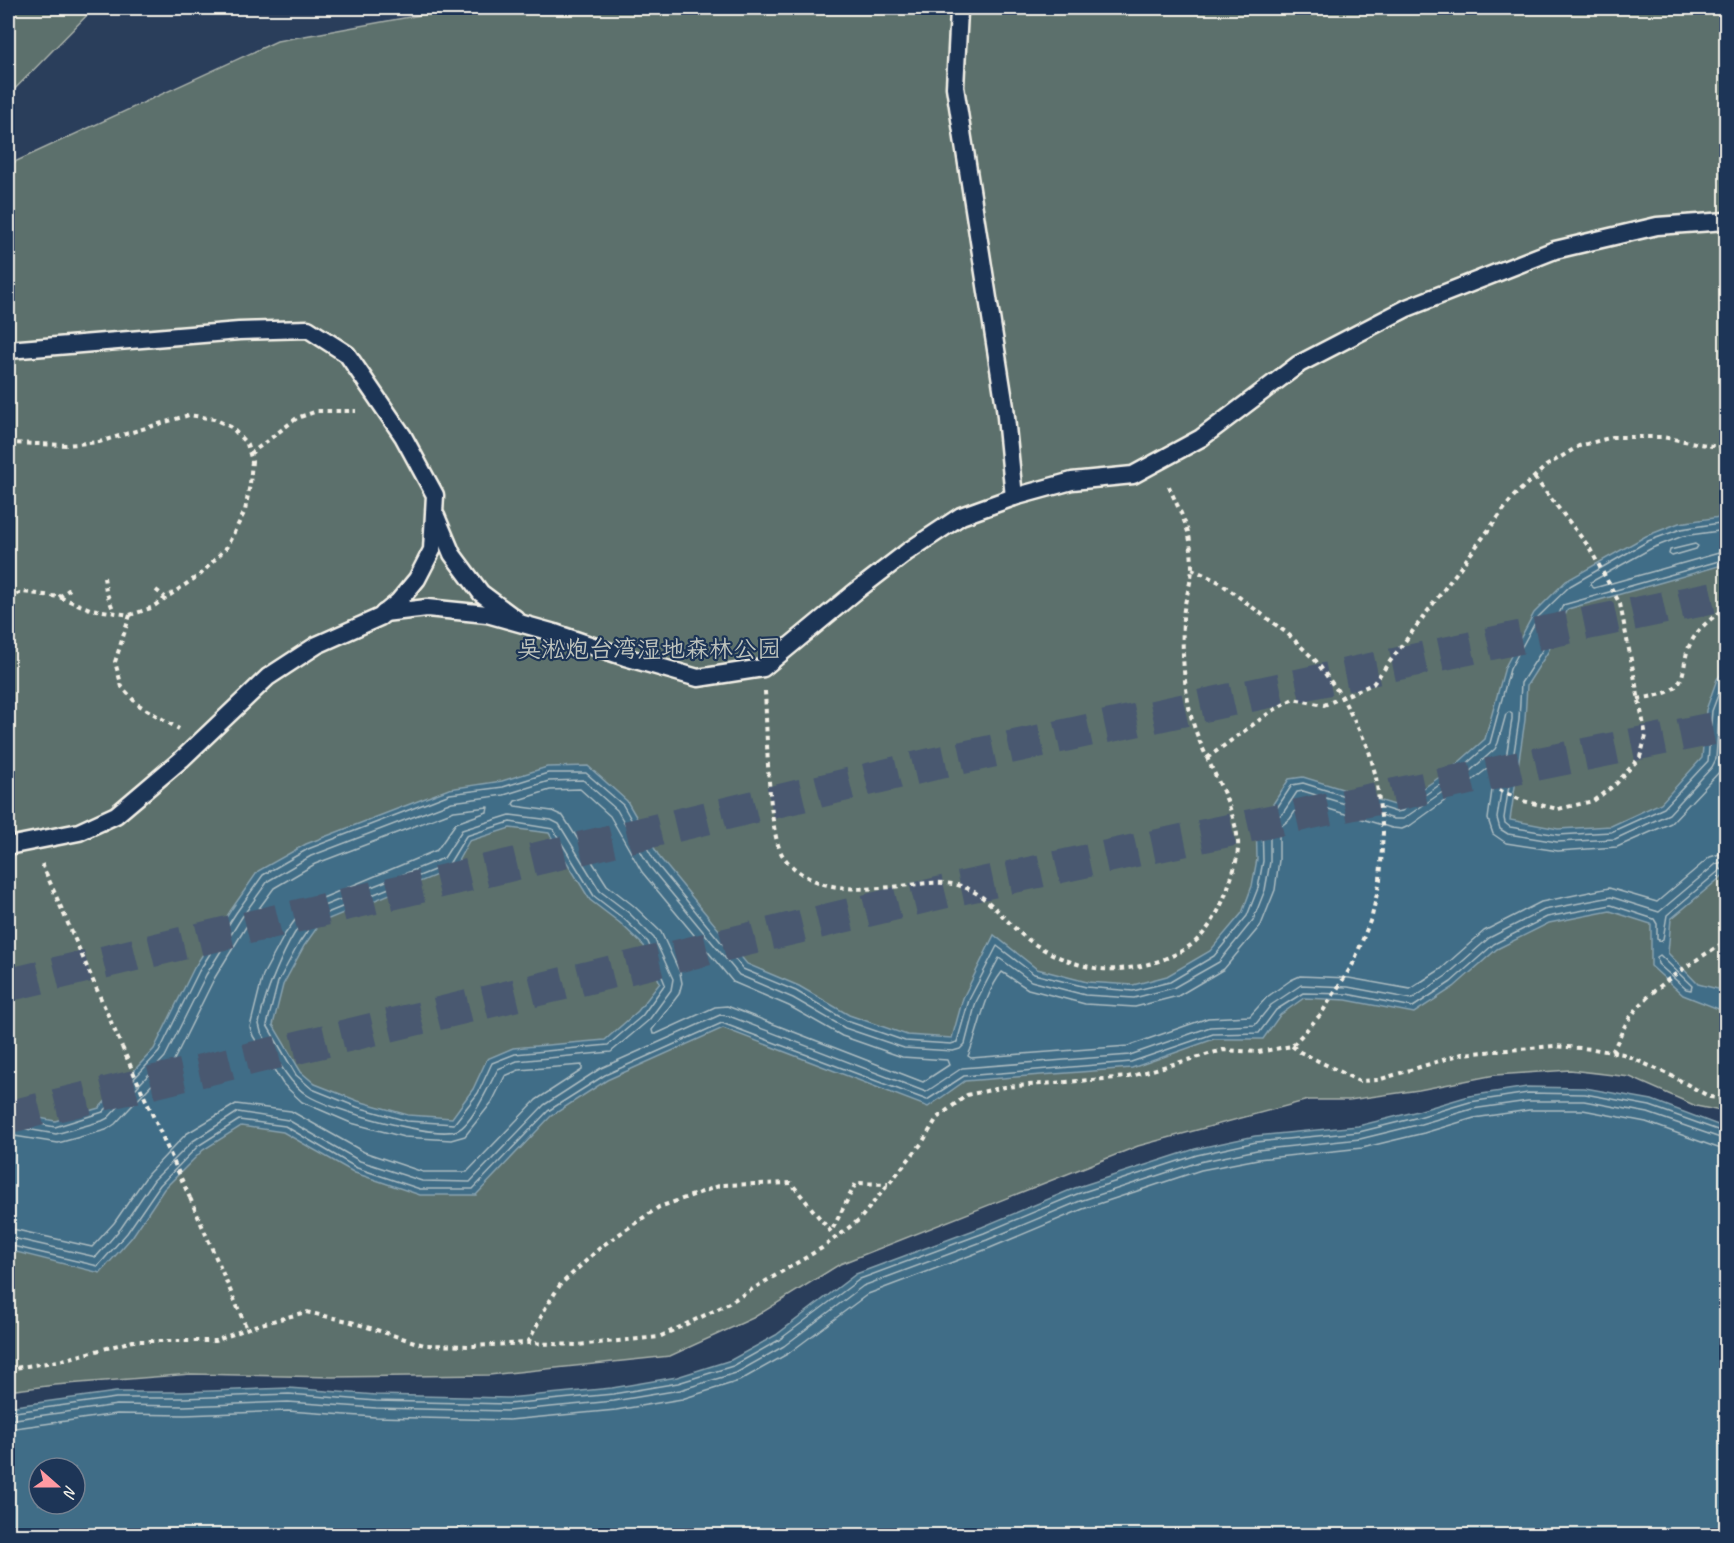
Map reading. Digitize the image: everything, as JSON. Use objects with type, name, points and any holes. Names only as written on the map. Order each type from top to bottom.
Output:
[{"type":"lane","points":[[961,8],[959,10],[955,87],[1005,407],[1014,497]]},
{"type":"lane","points":[[384,614],[427,608],[487,614],[698,678],[763,668],[855,592],[961,516],[1014,497],[1072,481],[1133,475],[1201,438],[1299,363],[1407,308],[1556,250],[1657,226],[1726,221]]},
{"type":"lane","points":[[8,350],[239,331],[308,330],[347,354],[403,436],[435,495],[432,550],[417,579],[398,602],[384,614],[317,645],[268,677],[116,815],[79,832],[8,846]]},
{"type":"lane","points":[[434,512],[453,554],[481,592],[521,624]]},
{"type":"path","points":[[250,454],[297,418],[317,411],[387,412]]},
{"type":"path","points":[[8,443],[66,445],[99,442],[189,415],[214,420],[231,427],[247,444],[252,461],[245,511],[226,548],[201,574],[151,608],[130,615],[90,609],[59,597],[23,592],[8,597]]},
{"type":"path","points":[[1207,758],[1269,713],[1293,699],[1324,705],[1373,684],[1514,496],[1546,466],[1579,446],[1613,437],[1662,437],[1712,446],[1726,446]]},
{"type":"path","points":[[763,668],[773,829],[781,854],[798,873],[823,885],[850,888],[896,887],[932,882],[961,886],[984,898],[1023,936],[1073,963],[1101,969],[1123,969],[1147,964],[1175,954],[1192,944],[1208,928],[1224,901],[1235,868],[1238,844],[1231,810],[1193,730],[1187,699],[1183,616],[1192,569],[1190,538],[1159,461]]},
{"type":"path","points":[[1499,790],[1523,801],[1558,809],[1593,801],[1616,784],[1640,757],[1646,736],[1620,604],[1589,547],[1534,477]]},
{"type":"path","points":[[1192,569],[1219,582],[1288,634],[1316,661],[1342,698],[1368,747],[1376,777],[1383,832],[1380,880],[1372,916],[1353,964],[1321,1014],[1292,1046]]},
{"type":"path","points":[[104,577],[106,591],[114,612]]},
{"type":"path","points":[[59,597],[70,588]]},
{"type":"path","points":[[156,590],[166,597]]},
{"type":"path","points":[[1638,699],[1672,690],[1681,681],[1688,650],[1698,631],[1714,616],[1726,609]]},
{"type":"path","points":[[130,615],[115,662],[122,687],[137,704],[167,723],[201,740]]},
{"type":"path","points":[[32,841],[247,1329]]},
{"type":"path","points":[[1612,1052],[1629,1019],[1656,990],[1686,966],[1726,942]]},
{"type":"path","points":[[8,1369],[59,1361],[133,1341],[214,1341],[306,1312],[348,1321],[424,1345],[474,1346],[528,1343],[577,1345],[659,1337],[722,1307],[822,1248],[860,1219],[922,1143],[937,1118],[967,1095],[1005,1087],[1128,1077],[1223,1050],[1258,1052],[1292,1046],[1359,1081],[1378,1080],[1462,1054],[1554,1046],[1612,1052],[1649,1064],[1710,1097],[1726,1099]]},
{"type":"path","points":[[528,1343],[560,1285],[602,1246],[659,1207],[722,1185],[791,1183],[831,1232],[856,1183],[888,1184]]},
{"type":"green space","points":[[8,8],[94,8],[8,96]]},
{"type":"green space","name":"吴淞炮台湾湿地森林公园","points":[[459,8],[1726,8],[1726,1112],[1696,1106],[1630,1077],[1570,1070],[1495,1075],[1419,1090],[1349,1100],[1308,1100],[1138,1146],[840,1264],[753,1318],[670,1356],[489,1375],[332,1377],[191,1374],[8,1391],[8,165],[277,41]]},
{"type":"water","points":[[1726,516],[1726,564],[1568,609],[1548,652],[1527,685],[1525,720],[1510,820],[1558,829],[1611,826],[1661,803],[1702,758],[1706,710],[1717,679],[1726,668],[1726,873],[1671,919],[1668,953],[1698,984],[1726,991],[1726,1012],[1683,995],[1651,966],[1651,924],[1610,911],[1549,923],[1497,949],[1454,987],[1414,1013],[1346,1000],[1304,998],[1280,1015],[1263,1039],[1214,1039],[1132,1068],[965,1081],[928,1107],[723,1028],[607,1080],[551,1116],[476,1195],[420,1195],[355,1173],[283,1132],[241,1126],[203,1150],[164,1189],[132,1237],[100,1273],[8,1250],[8,1112],[55,1121],[99,1108],[154,1049],[194,968],[258,871],[306,844],[449,789],[502,781],[547,767],[588,766],[627,801],[660,858],[747,964],[799,986],[849,1015],[907,1035],[952,1038],[963,998],[994,935],[1037,969],[1087,982],[1133,985],[1167,976],[1210,951],[1242,913],[1252,886],[1257,859],[1256,816],[1273,804],[1289,779],[1303,777],[1398,806],[1451,769],[1485,739],[1505,667],[1534,613],[1566,581],[1646,536],[1679,523]],"holes":[[[510,828],[549,833],[590,900],[620,923],[644,946],[660,983],[638,1011],[605,1040],[513,1048],[487,1059],[473,1089],[452,1118],[408,1115],[358,1101],[315,1084],[301,1072],[273,1025],[283,985],[304,946],[321,922],[454,868],[469,841]]]},
{"type":"water","points":[[1527,1087],[1585,1088],[1652,1100],[1726,1128],[1726,1535],[8,1535],[8,1407],[116,1392],[289,1388],[376,1395],[508,1398],[612,1388],[677,1377],[731,1360],[776,1335],[856,1274],[982,1227],[1075,1188],[1195,1149],[1255,1136],[1358,1126],[1469,1096]]},
{"type":"tunnel","points":[[8,985],[933,764],[1726,595]]},
{"type":"tunnel","points":[[8,1117],[961,888],[1537,764],[1726,726]]}]
